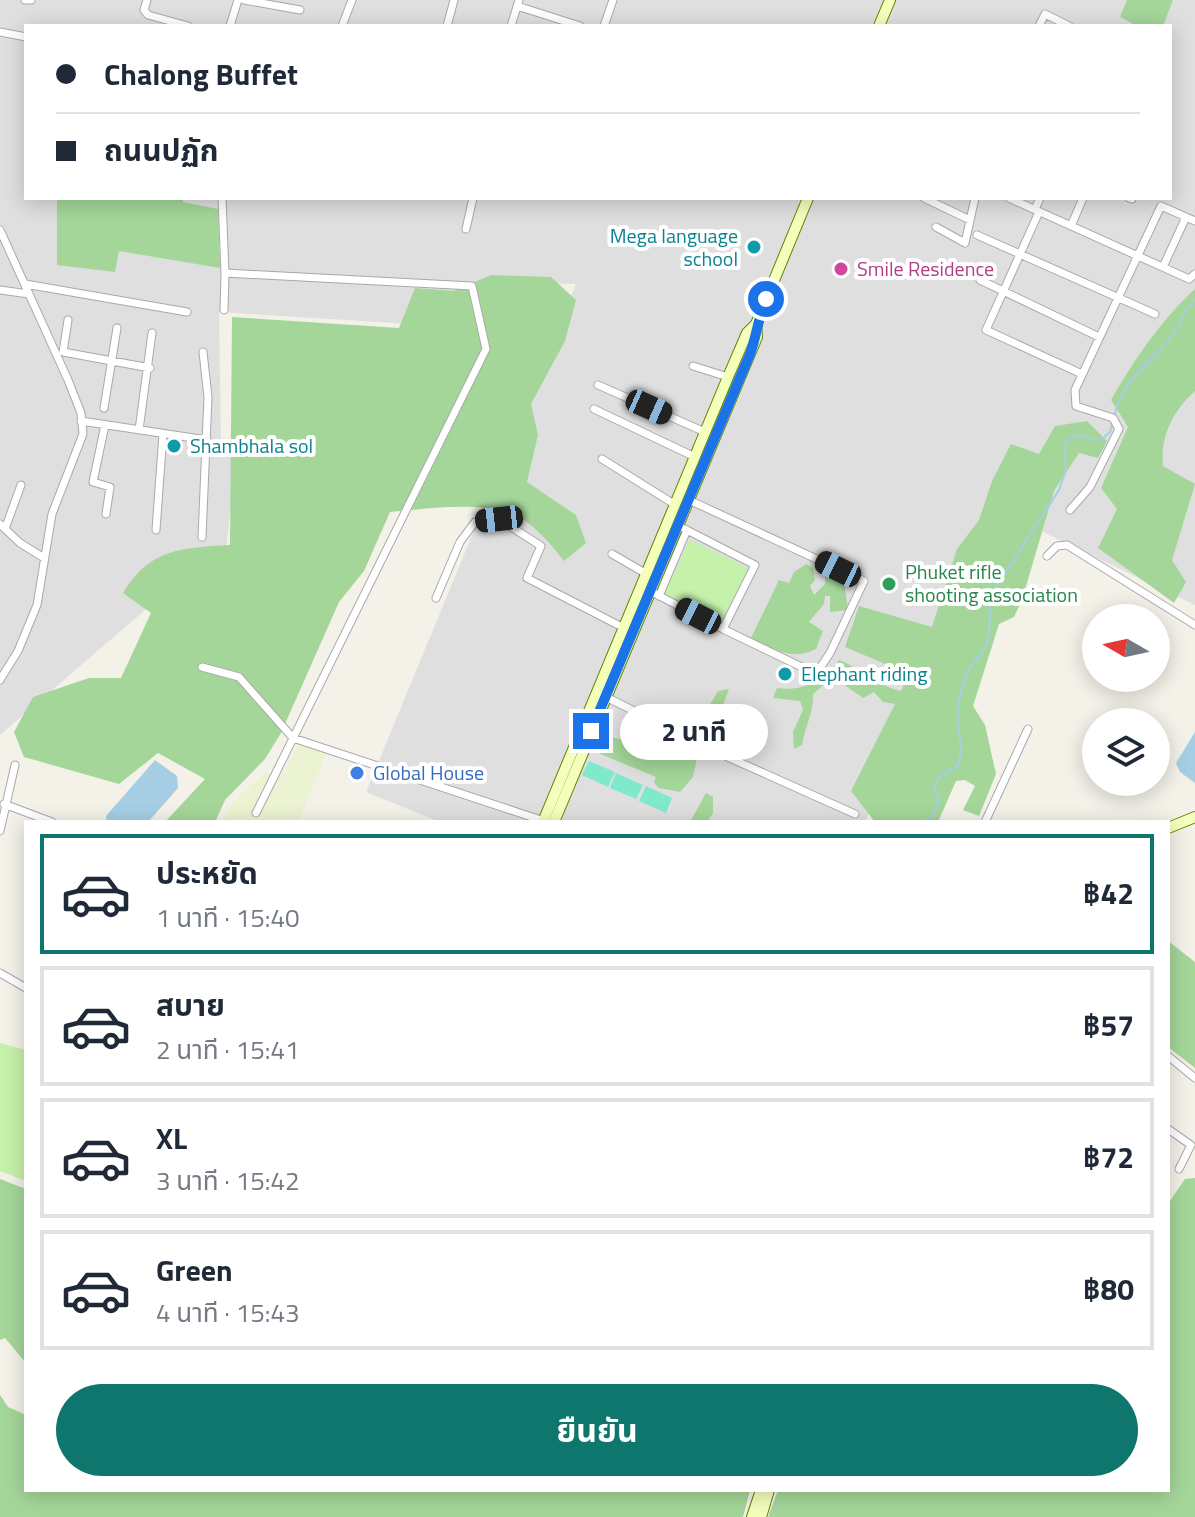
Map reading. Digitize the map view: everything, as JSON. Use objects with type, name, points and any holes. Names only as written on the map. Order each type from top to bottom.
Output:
[{"type":"main road","points":[[880,24],[885,2]]},
{"type":"main road","points":[[545,820],[674,504],[747,333],[756,324],[807,200]]},
{"type":"main road","points":[[555,820],[682,528],[689,500],[757,337],[756,324]]},
{"type":"main road","points":[[1170,827],[1195,817]]},
{"type":"main road","points":[[752,1517],[760,1492]]},
{"type":"main road","points":[[761,1517],[768,1492]]},
{"type":"street","points":[[147,0],[146,14],[181,24]]},
{"type":"street","points":[[231,24],[241,0],[300,10]]},
{"type":"street","points":[[343,24],[352,0]]},
{"type":"street","points":[[448,24],[454,0]]},
{"type":"street","points":[[605,24],[613,0]]},
{"type":"street","points":[[512,24],[518,3],[575,24]]},
{"type":"street","points":[[1040,24],[1045,14],[1065,24]]},
{"type":"street","points":[[0,32],[24,37]]},
{"type":"street","points":[[222,200],[224,310]]},
{"type":"street","points":[[466,229],[473,200]]},
{"type":"street","points":[[928,200],[970,220]]},
{"type":"street","points":[[936,227],[965,243],[975,200]]},
{"type":"street","points":[[1014,200],[1189,279],[1195,274]]},
{"type":"street","points":[[1040,200],[1020,255],[986,330],[1082,374]]},
{"type":"street","points":[[1071,226],[1082,200]]},
{"type":"street","points":[[1070,510],[1090,487],[1119,429],[1115,419],[1082,409],[1073,402],[1082,374],[1161,206],[1195,221]]},
{"type":"street","points":[[1163,267],[1186,217]]},
{"type":"street","points":[[0,230],[68,380],[83,434],[52,514],[37,605],[18,651],[0,680]]},
{"type":"street","points":[[977,235],[1155,314]]},
{"type":"street","points":[[225,273],[472,286],[486,349],[256,813]]},
{"type":"street","points":[[980,280],[1099,337]]},
{"type":"street","points":[[25,284],[187,312]]},
{"type":"street","points":[[0,290],[29,294]]},
{"type":"street","points":[[68,320],[63,352],[150,368]]},
{"type":"street","points":[[104,408],[117,328]]},
{"type":"street","points":[[139,430],[150,368],[152,333]]},
{"type":"street","points":[[202,537],[208,397],[203,352]]},
{"type":"street","points":[[693,366],[728,377]]},
{"type":"street","points":[[598,385],[705,432]]},
{"type":"street","points":[[594,409],[695,457]]},
{"type":"street","points":[[81,421],[207,440]]},
{"type":"street","points":[[105,425],[93,482],[110,487],[106,514]]},
{"type":"street","points":[[156,530],[163,434]]},
{"type":"street","points":[[602,459],[674,504]]},
{"type":"street","points":[[21,485],[3,526],[44,558]]},
{"type":"street","points":[[654,593],[816,674],[830,653],[864,581],[689,500]]},
{"type":"street","points":[[436,598],[460,542],[475,522],[499,519],[541,546],[527,578],[622,627]]},
{"type":"street","points":[[682,528],[755,565],[723,629]]},
{"type":"street","points":[[1047,556],[1057,546],[1067,545],[1195,625]]},
{"type":"street","points":[[612,554],[645,573]]},
{"type":"street","points":[[202,667],[239,677],[293,738],[538,820]]},
{"type":"street","points":[[606,697],[712,750],[855,814]]},
{"type":"street","points":[[986,820],[1028,729]]},
{"type":"street","points":[[0,831],[15,765]]},
{"type":"street","points":[[4,804],[47,820]]},
{"type":"street","points":[[0,973],[24,987]]},
{"type":"street","points":[[1170,1058],[1195,1078]]},
{"type":"street","points":[[1170,1130],[1191,1145],[1179,1169]]},
{"type":"shaded area","points":[[0,0],[1195,0],[1195,605],[993,508],[866,820],[435,820],[366,792],[576,284],[479,281],[409,324],[219,312],[221,449],[237,451],[226,549],[217,548],[0,735]]},
{"type":"green space","points":[[1127,0],[1173,0],[1164,24],[1133,24],[1120,17]]},
{"type":"green space","points":[[57,200],[183,200],[218,209],[220,268],[119,251],[115,272],[57,265]]},
{"type":"green space","points":[[491,275],[551,277],[576,300],[565,341],[531,404],[538,435],[527,482],[576,515],[586,543],[564,561],[532,526],[508,512],[466,507],[390,512],[364,571],[339,602],[281,733],[265,759],[225,800],[216,820],[167,820],[205,779],[158,753],[119,784],[24,757],[14,732],[33,697],[89,678],[121,678],[151,613],[123,593],[133,578],[144,567],[169,553],[230,545],[232,317],[399,328],[415,288],[454,291]]},
{"type":"green space","points":[[1195,289],[1195,391],[1180,407],[1170,425],[1163,455],[1163,466],[1195,484],[1172,560],[1186,582],[1174,603],[1098,548],[1117,509],[1101,488],[1128,427],[1111,400],[1148,342]]},
{"type":"green space","points":[[1087,421],[1107,441],[1098,458],[1079,453],[1054,491],[1022,600],[1014,617],[999,624],[973,706],[985,725],[996,774],[979,816],[963,810],[975,786],[965,780],[956,781],[939,820],[873,820],[851,791],[895,704],[883,702],[874,692],[863,698],[833,677],[813,694],[802,745],[794,749],[793,732],[803,710],[800,701],[773,698],[777,688],[795,688],[812,683],[839,660],[901,691],[909,674],[845,647],[859,606],[932,627],[957,549],[979,520],[992,481],[1011,444],[1039,454],[1055,426]]},
{"type":"green space","points":[[690,540],[748,568],[722,622],[664,594]]},
{"type":"green space","points":[[806,564],[813,568],[815,580],[810,586],[814,595],[825,584],[825,575],[835,571],[843,575],[848,610],[830,612],[830,596],[825,596],[824,604],[809,622],[823,631],[816,649],[807,653],[790,654],[751,638],[779,580],[789,583],[794,572]]},
{"type":"green space","points":[[729,689],[710,741],[694,731],[709,719],[709,706],[718,691]]},
{"type":"green space","points":[[607,736],[631,742],[679,740],[697,758],[693,777],[680,792],[659,788],[654,783],[656,777],[598,753],[598,742]]},
{"type":"green space","points":[[299,743],[327,752],[299,820],[223,820],[231,805],[264,773],[285,772]]},
{"type":"green space","points":[[589,761],[615,772],[608,787],[582,775]]},
{"type":"green space","points":[[616,773],[643,785],[636,799],[610,788]]},
{"type":"green space","points":[[646,786],[672,798],[666,813],[639,801]]},
{"type":"green space","points":[[706,793],[713,797],[713,813],[708,820],[691,820]]},
{"type":"green space","points":[[1170,943],[1195,962],[1195,1068],[1170,1049]]},
{"type":"green space","points":[[0,1043],[24,1049],[24,1180],[0,1171]]},
{"type":"green space","points":[[1195,1178],[1195,1517],[768,1517],[777,1492],[1170,1492],[1170,1201],[1185,1179]]},
{"type":"green space","points":[[0,1179],[24,1188],[24,1361],[5,1338],[0,1340]]},
{"type":"green space","points":[[0,1395],[8,1407],[24,1414],[24,1492],[749,1492],[743,1517],[0,1517]]},
{"type":"water","points":[[1195,732],[1195,783],[1180,772],[1176,763]]},
{"type":"water","points":[[155,760],[177,776],[178,788],[150,820],[107,820],[106,816]]},
{"type":"waterway","points":[[1114,416],[1131,381],[1172,336],[1195,300]]},
{"type":"waterway","points":[[926,820],[934,815],[939,801],[934,787],[941,775],[958,766],[959,698],[968,671],[986,646],[994,590],[1059,490],[1066,470],[1064,443],[1074,435],[1101,440],[1110,432],[1113,422]]},
{"type":"place","name":"Mega language school","points":[[754,247]]},
{"type":"place","name":"Smile Residence","points":[[841,269]]},
{"type":"place","name":"Shambhala sol","points":[[174,446]]},
{"type":"place","name":"Phuket rifle shooting association","points":[[889,584]]},
{"type":"place","name":"Elephant riding","points":[[785,674]]},
{"type":"place","name":"Global House","points":[[357,773]]},
{"type":"route","points":[[591,731],[757,337],[756,324],[766,299]]}]
